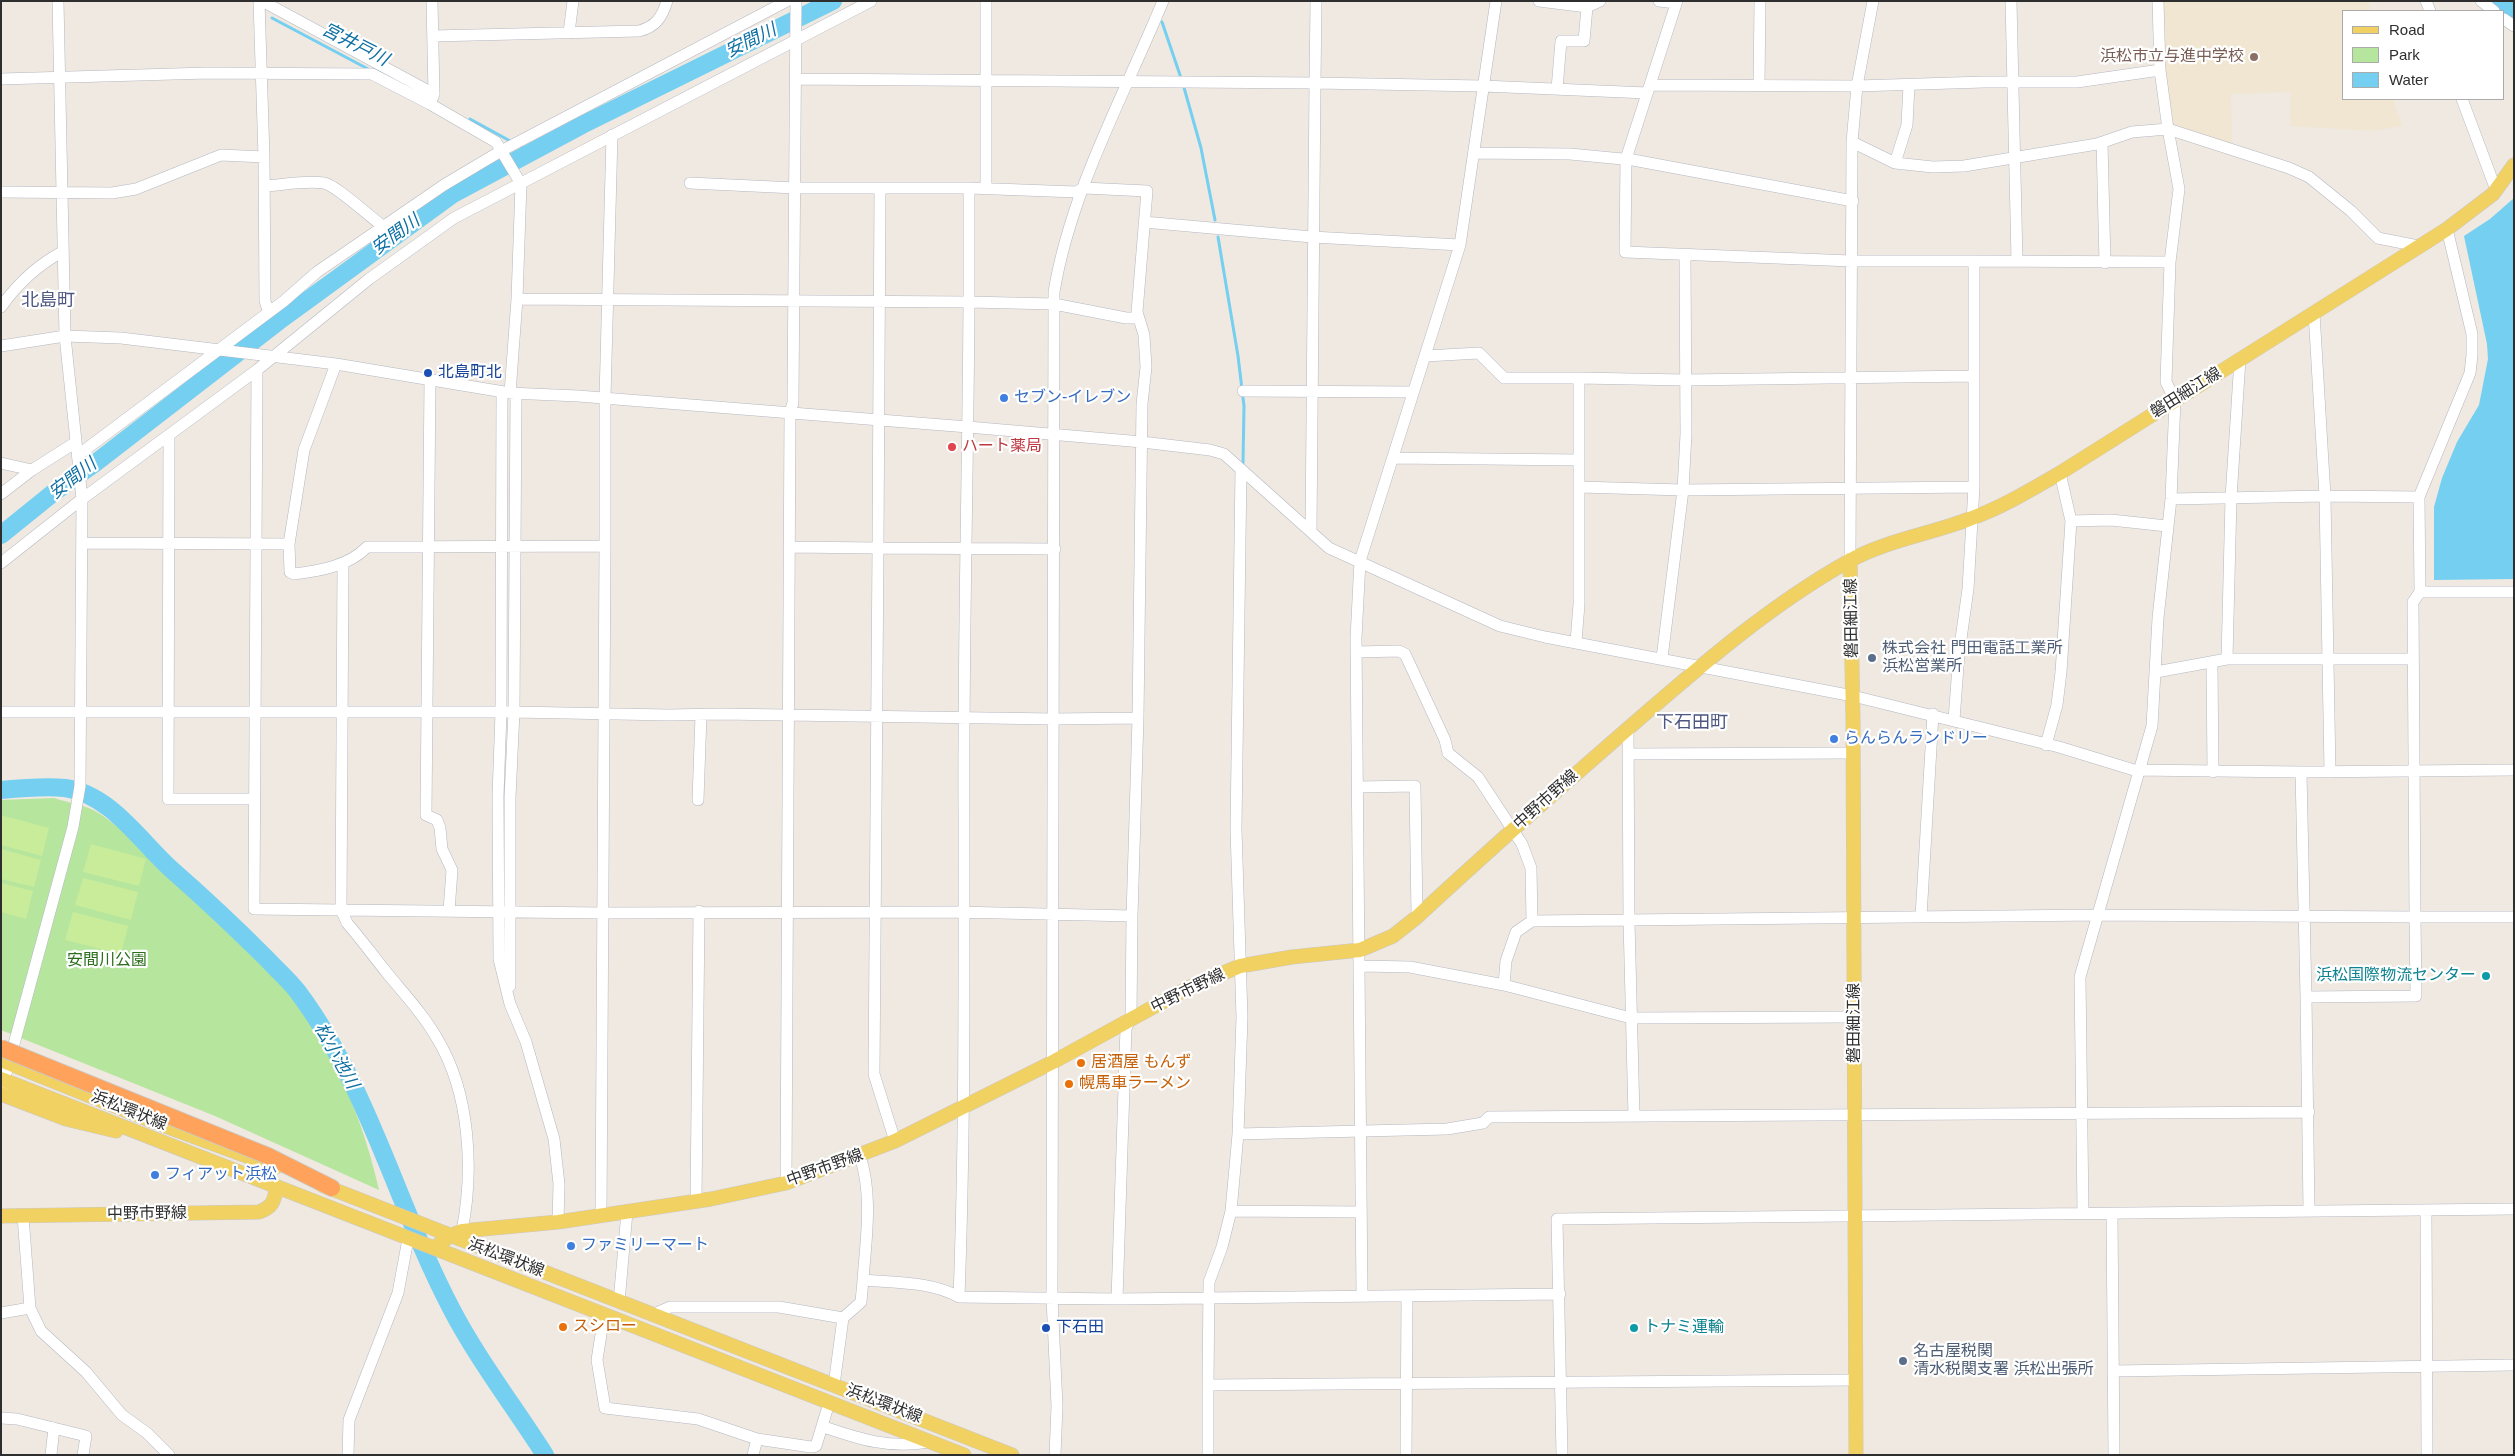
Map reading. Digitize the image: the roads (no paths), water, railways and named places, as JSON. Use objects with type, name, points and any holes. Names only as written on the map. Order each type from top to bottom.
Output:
[{"type":"highway","points":[[1,1048],[268,1156],[332,1188]]},
{"type":"main road","name":"磐田細江線","points":[[1856,1455],[1856,1116],[1853,696],[1850,560],[1890,544],[1972,519],[2014,500],[2060,473],[2447,229],[2484,203],[2514,165]]},
{"type":"main road","name":"中野市野線","points":[[456,1234],[558,1222],[696,1202],[786,1184],[895,1141],[1053,1062],[1188,988],[1240,966],[1292,957],[1360,950],[1393,936],[1417,918],[1512,830],[1701,665],[1809,585],[1850,560]]},
{"type":"main road","name":"浜松環状線","points":[[5,1061],[157,1123],[332,1188],[423,1225],[456,1234],[652,1315],[1012,1455]]},
{"type":"main road","name":"浜松環状線","points":[[2,1086],[66,1118],[175,1146],[964,1455]]},
{"type":"main road","name":"中野市野線","points":[[1,1216],[259,1212],[268,1209],[274,1203],[277,1187]]},
{"type":"main road","points":[[434,1248],[456,1234]]},
{"type":"street","points":[[2,1086],[5,1061],[78,803],[80,786],[82,499],[65,336],[58,1]]},
{"type":"street","points":[[432,1],[432,99]]},
{"type":"street","points":[[569,33],[573,1]]},
{"type":"street","points":[[433,36],[622,33],[650,28],[658,22],[667,1]]},
{"type":"street","points":[[78,456],[268,310],[284,301],[317,272],[444,184],[787,1]]},
{"type":"street","points":[[786,1184],[790,412],[793,403],[796,1]]},
{"type":"street","points":[[1,563],[82,499],[258,370],[271,356],[369,279],[454,218],[871,1]]},
{"type":"street","points":[[986,1],[986,189]]},
{"type":"street","points":[[1054,1455],[1057,1406],[1052,1298],[1054,304],[1059,262],[1084,188],[1163,1]]},
{"type":"street","points":[[1311,532],[1312,237],[1316,1]]},
{"type":"street","points":[[1362,1295],[1362,1131],[1356,652],[1360,560],[1460,246],[1496,1]]},
{"type":"street","points":[[1539,1],[1587,7],[1600,1]]},
{"type":"street","points":[[1659,1],[1677,2],[1626,159],[1625,252],[1852,261],[2170,262]]},
{"type":"street","points":[[1759,84],[1760,1]]},
{"type":"street","points":[[1850,560],[1852,142],[1857,86],[1873,1]]},
{"type":"street","points":[[2010,1],[2017,261]]},
{"type":"street","points":[[2083,1214],[2080,977],[2141,771],[2152,726],[2158,618],[2171,499],[2175,400],[2166,382],[2170,262],[2179,189],[2160,70],[2158,1]]},
{"type":"street","points":[[2481,1],[2493,10]]},
{"type":"street","points":[[268,310],[265,301],[260,5],[432,99],[496,142],[520,182],[517,299],[509,393],[500,546],[499,959],[510,1004],[526,1042],[554,1139],[559,1184],[558,1222]]},
{"type":"street","points":[[1557,89],[1561,41],[1584,41],[1587,7]]},
{"type":"street","points":[[796,79],[986,79],[1649,89],[1759,84],[1857,86],[1984,82],[2077,82],[2160,70]]},
{"type":"street","points":[[1,78],[208,73],[372,74],[432,99]]},
{"type":"street","points":[[1895,163],[1907,125],[1909,84]]},
{"type":"street","points":[[2462,100],[2496,190]]},
{"type":"street","points":[[1852,142],[1895,163],[1933,167],[1964,166],[2014,159],[2102,142],[2132,132],[2168,129],[2302,174],[2351,211],[2378,238],[2418,246]]},
{"type":"street","points":[[601,1216],[605,714],[605,398],[612,135]]},
{"type":"street","points":[[2102,142],[2104,263]]},
{"type":"street","points":[[1474,153],[1570,154],[1626,159],[1853,201]]},
{"type":"street","points":[[1,192],[112,194],[136,189],[221,155],[264,157]]},
{"type":"street","points":[[264,186],[324,183],[338,189],[352,203],[384,227]]},
{"type":"street","points":[[690,183],[880,190],[969,188],[1076,192],[1084,188],[1147,191],[1137,312],[1144,335],[1146,367],[1142,404],[1138,718],[1131,1020],[1126,1028],[1117,1299]]},
{"type":"street","points":[[958,1297],[963,1108],[963,956],[966,913],[964,816],[969,188]]},
{"type":"street","points":[[880,190],[874,1074],[895,1141]]},
{"type":"street","points":[[1144,222],[1312,237],[1460,246]]},
{"type":"street","points":[[2306,997],[2416,996],[2413,602],[2420,592],[2419,496],[2470,373],[2473,340],[2447,229]]},
{"type":"street","points":[[1,307],[16,287],[41,264],[62,252]]},
{"type":"street","points":[[1662,658],[1683,490],[1686,434],[1685,255]]},
{"type":"street","points":[[1954,720],[1959,653],[1968,589],[1974,487],[1974,261]]},
{"type":"street","points":[[517,299],[1054,304],[1126,318],[1138,318]]},
{"type":"street","points":[[2314,313],[2325,496],[2330,659],[2330,772]]},
{"type":"street","points":[[1,346],[65,336],[121,338],[336,364],[509,393],[790,412],[1055,434],[1210,450],[1224,454],[1329,548],[1360,560],[1500,626],[1701,665],[1933,714],[2141,771],[2330,772],[2514,770]]},
{"type":"street","points":[[1426,356],[1478,353],[1504,378],[1685,380],[1852,376],[1973,376]]},
{"type":"street","points":[[2227,659],[2231,498],[2240,359]]},
{"type":"street","points":[[336,364],[304,450],[288,544],[290,572],[294,574],[343,564],[359,556],[367,547],[428,545],[604,546]]},
{"type":"street","points":[[258,370],[253,799],[254,909],[499,910],[603,913],[700,911],[787,913],[875,912],[1132,916]]},
{"type":"street","points":[[1576,642],[1579,604],[1579,378]]},
{"type":"street","points":[[430,379],[426,815],[437,820],[440,828],[442,849],[452,870],[449,911]]},
{"type":"street","points":[[1243,391],[1413,392]]},
{"type":"street","points":[[509,393],[514,546],[514,712],[510,797],[510,1004]]},
{"type":"street","points":[[169,436],[168,799],[253,799]]},
{"type":"street","points":[[1,494],[32,470],[76,442]]},
{"type":"street","points":[[1393,458],[1579,460]]},
{"type":"street","points":[[1,463],[32,470]]},
{"type":"street","points":[[1208,1455],[1209,1282],[1222,1247],[1230,1211],[1238,1134],[1242,1017],[1236,829],[1241,469]]},
{"type":"street","points":[[2046,745],[2057,705],[2061,672],[2071,521],[2060,473]]},
{"type":"street","points":[[1579,487],[1683,490],[1974,487]]},
{"type":"street","points":[[2171,499],[2419,496]]},
{"type":"street","points":[[2071,521],[2111,520],[2167,526]]},
{"type":"street","points":[[83,543],[288,544]]},
{"type":"street","points":[[789,547],[1055,549]]},
{"type":"street","points":[[343,564],[341,909],[347,923],[408,996],[433,1033],[452,1073],[466,1126],[470,1157],[466,1212],[456,1234]]},
{"type":"street","points":[[2420,592],[2514,592]]},
{"type":"street","points":[[1356,652],[1400,651],[1405,654],[1444,740],[1448,753],[1473,771],[1522,844],[1531,868],[1532,921]]},
{"type":"street","points":[[2156,672],[2212,664],[2227,659],[2413,659]]},
{"type":"street","points":[[2212,664],[2213,772]]},
{"type":"street","points":[[1,712],[167,711],[427,714],[514,712],[1054,719],[1138,718]]},
{"type":"street","points":[[1921,917],[1933,714]]},
{"type":"street","points":[[698,800],[701,715]]},
{"type":"street","points":[[1628,729],[1629,921],[1634,1116]]},
{"type":"street","points":[[1628,754],[1853,753]]},
{"type":"street","points":[[2301,772],[2310,1211]]},
{"type":"street","points":[[1358,787],[1415,786],[1417,918]]},
{"type":"street","points":[[696,1202],[700,911]]},
{"type":"street","points":[[1504,985],[1506,961],[1516,932],[1532,921],[2098,915],[2514,917]]},
{"type":"street","points":[[1360,966],[1410,967],[1504,985],[1631,1018],[1854,1017]]},
{"type":"street","points":[[1238,1134],[1447,1129],[1483,1123],[1489,1117],[2309,1112]]},
{"type":"street","points":[[834,1385],[843,1318],[861,1302],[868,1192],[866,1174],[860,1156]]},
{"type":"street","points":[[1562,1455],[1557,1219],[2514,1209]]},
{"type":"street","points":[[2426,1210],[2427,1455]]},
{"type":"street","points":[[1230,1211],[1361,1212]]},
{"type":"street","points":[[620,1302],[626,1212]]},
{"type":"street","points":[[2112,1213],[2114,1455]]},
{"type":"street","points":[[23,1216],[30,1308],[42,1331],[86,1372],[122,1415],[147,1433],[169,1455]]},
{"type":"street","points":[[348,1455],[349,1420],[398,1293],[410,1239]]},
{"type":"street","points":[[863,1280],[925,1285],[944,1289],[958,1297],[1117,1299],[1560,1294]]},
{"type":"street","points":[[1406,1296],[1406,1455]]},
{"type":"street","points":[[652,1315],[670,1307],[779,1307],[843,1318]]},
{"type":"street","points":[[1,1313],[30,1308]]},
{"type":"street","points":[[604,1315],[598,1360],[605,1408],[698,1419],[757,1439],[811,1447],[816,1446],[824,1427],[829,1403]]},
{"type":"street","points":[[2114,1371],[2514,1365]]},
{"type":"street","points":[[1208,1385],[1406,1385],[1856,1380]]},
{"type":"street","points":[[1,1418],[17,1419],[86,1436],[83,1455]]},
{"type":"street","points":[[824,1427],[864,1440],[907,1450],[928,1442]]},
{"type":"street","points":[[51,1455],[54,1428]]},
{"type":"street","points":[[753,1455],[757,1439]]},
{"type":"water","points":[[2514,198],[2514,579],[2434,580],[2434,507],[2442,478],[2457,442],[2479,405],[2488,359],[2487,344],[2464,236],[2490,219]]},
{"type":"waterway","name":"安間川","points":[[1,535],[53,493],[94,464],[283,318],[453,194],[582,125],[833,1]]},
{"type":"waterway","name":"安間川","points":[[2502,1],[2514,9]]},
{"type":"waterway","name":"宮井戸川","points":[[272,18],[370,70]]},
{"type":"waterway","points":[[1162,22],[1181,78]]},
{"type":"waterway","points":[[1183,84],[1201,148],[1215,220]]},
{"type":"waterway","name":"宮井戸川","points":[[470,119],[512,142]]},
{"type":"waterway","name":"宮井戸川","points":[[518,145],[534,151]]},
{"type":"waterway","points":[[1218,237],[1238,356],[1244,406],[1243,463]]},
{"type":"waterway","name":"松小池川","points":[[1,790],[41,787],[65,788],[81,792],[96,799],[123,820],[159,858],[244,936],[298,992],[323,1029],[344,1067],[452,1310],[485,1365],[545,1455]]},
{"type":"place","name":"浜松市立与進中学校","points":[[2254,57]]},
{"type":"place","name":"北島町北","points":[[428,373]]},
{"type":"place","name":"セブン-イレブン","points":[[1004,398]]},
{"type":"place","name":"ハート薬局","points":[[952,447]]},
{"type":"place","name":"株式会社 門田電話工業所 浜松営業所","points":[[1872,658]]},
{"type":"place","name":"らんらんランドリー","points":[[1834,739]]},
{"type":"place","name":"浜松国際物流センター","points":[[2486,976]]},
{"type":"place","name":"居酒屋 もんず","points":[[1081,1063]]},
{"type":"place","name":"幌馬車ラーメン","points":[[1069,1084]]},
{"type":"place","name":"フィアット浜松","points":[[155,1175]]},
{"type":"place","name":"ファミリーマート","points":[[571,1246]]},
{"type":"place","name":"スシロー","points":[[563,1327]]},
{"type":"place","name":"下石田","points":[[1046,1328]]},
{"type":"place","name":"トナミ運輸","points":[[1634,1328]]},
{"type":"place","name":"名古屋税関 清水税関支署 浜松出張所","points":[[1903,1361]]},
{"type":"district","name":"北島町","points":[[48,301]]},
{"type":"district","name":"下石田町","points":[[1692,723]]},
{"type":"park label","name":"安間川公園","points":[[107,961]]}]
